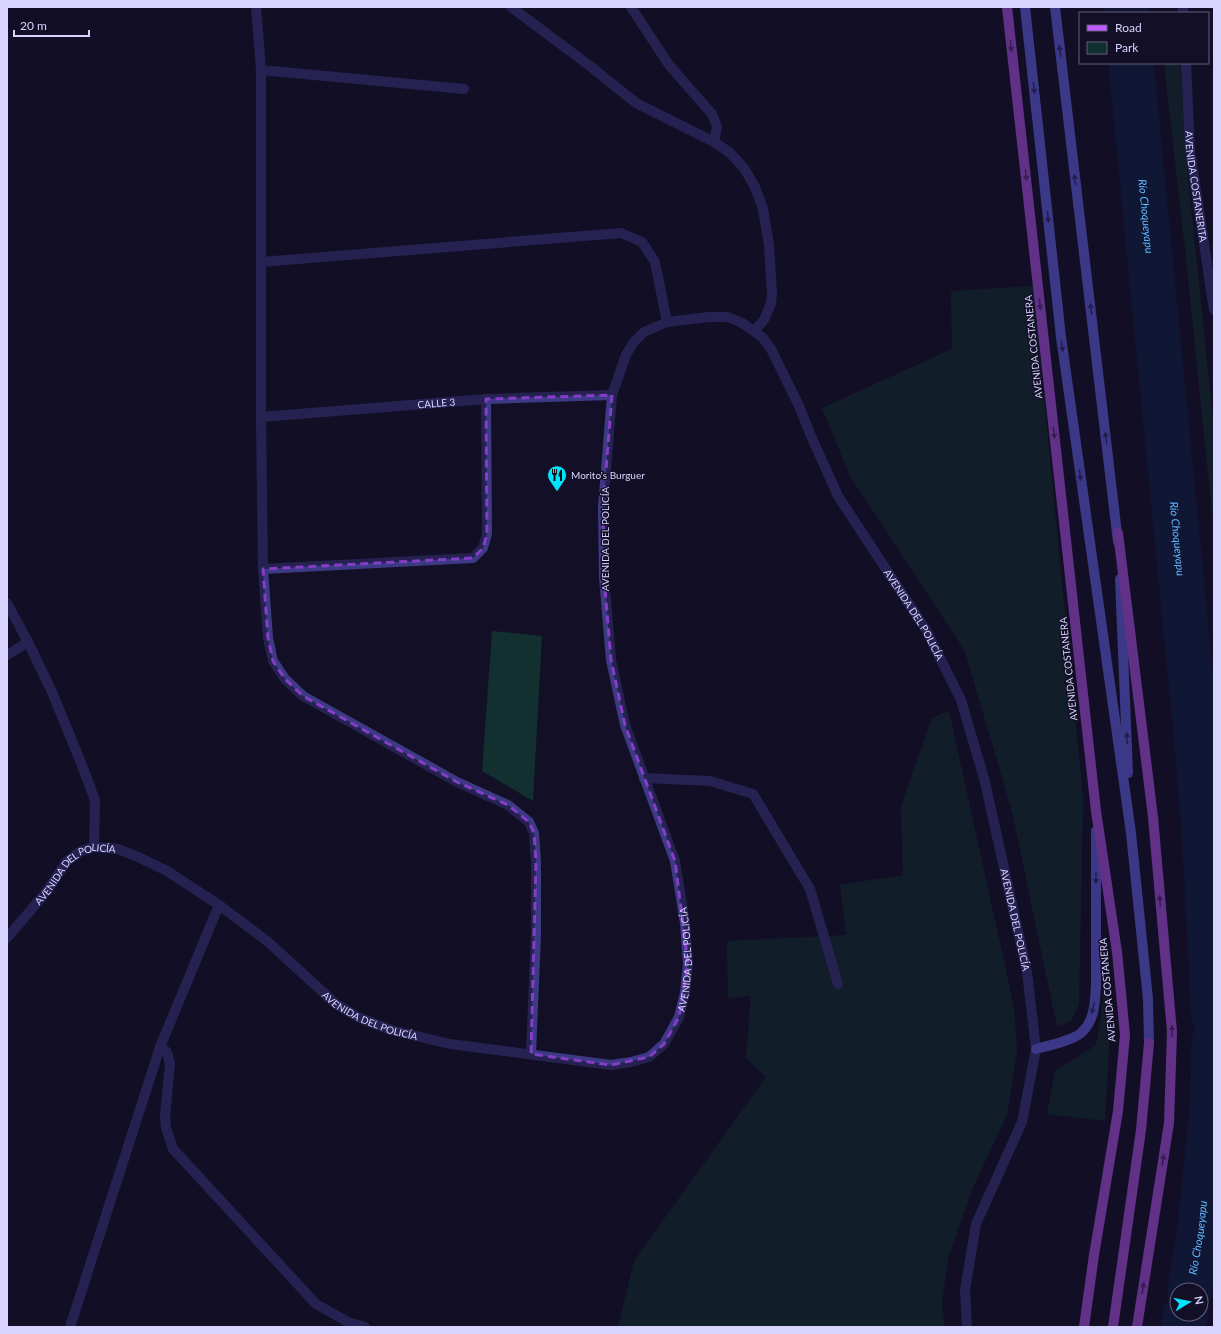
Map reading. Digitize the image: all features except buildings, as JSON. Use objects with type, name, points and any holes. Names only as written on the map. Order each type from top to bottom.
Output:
[{"type":"main road","name":"AVENIDA COSTANERA","points":[[1007,7],[1096,811],[1117,952],[1125,1035],[1118,1111],[1094,1255],[1084,1327]]},
{"type":"main road","points":[[1026,7],[1061,337],[1131,833],[1148,999],[1150,1043],[1141,1130],[1113,1327]]},
{"type":"main road","points":[[1055,7],[1153,817],[1172,1032],[1169,1123],[1136,1327]]},
{"type":"main road","points":[[1118,533],[1131,833]]},
{"type":"main road","points":[[1036,1049],[1082,1033],[1090,1022],[1094,1007],[1096,985],[1096,811]]},
{"type":"street","points":[[256,7],[261,70],[261,417],[263,569],[268,638],[273,661],[285,679],[303,696],[457,782],[508,806],[529,822],[534,833],[536,862],[536,934],[531,1054]]},
{"type":"street","points":[[511,7],[590,66],[636,103],[714,142],[729,152],[744,168],[755,187],[763,209],[772,293],[771,303],[764,320],[754,331]]},
{"type":"street","points":[[631,7],[670,65],[712,114],[716,127],[714,142]]},
{"type":"street","name":"AVENIDA COSTANERITA","points":[[1186,64],[1190,150],[1214,310]]},
{"type":"street","points":[[261,70],[464,89]]},
{"type":"street","points":[[261,262],[621,233],[642,242],[654,262],[667,322]]},
{"type":"street","name":"AVENIDA DEL POLICÍA","points":[[7,938],[47,891],[67,861],[81,851],[94,847],[118,849],[167,871],[219,905],[267,941],[336,1004],[360,1018],[392,1030],[450,1044],[611,1065],[649,1057],[664,1044],[680,1017],[685,993],[688,964],[685,923],[675,860],[625,725],[612,660],[604,577],[603,507],[612,395],[626,355],[633,343],[644,332],[667,322],[709,317],[728,317],[742,323],[763,338],[774,355],[799,406],[838,496],[926,630],[961,700],[985,782],[1027,972],[1036,1049],[1022,1122],[976,1224],[964,1290],[968,1327]]},
{"type":"street","name":"CALLE 3","points":[[261,417],[486,399],[612,395]]},
{"type":"street","points":[[263,569],[473,558],[483,548],[487,534],[486,399]]},
{"type":"street","points":[[7,603],[28,642],[58,706],[95,800],[94,847]]},
{"type":"street","points":[[7,654],[28,642]]},
{"type":"street","points":[[644,778],[710,781],[753,794],[810,888],[838,984]]},
{"type":"street","points":[[70,1327],[160,1048],[219,905]]},
{"type":"street","points":[[160,1048],[167,1052],[170,1064],[165,1116],[166,1128],[173,1149],[316,1304],[348,1322],[365,1327]]},
{"type":"highlighted area","points":[[612,395],[603,507],[604,577],[611,660],[625,725],[675,861],[688,964],[679,1017],[664,1044],[649,1057],[611,1065],[531,1054],[536,862],[534,833],[529,822],[508,805],[457,782],[303,696],[285,679],[273,661],[268,638],[263,569],[473,558],[483,548],[487,534],[486,399]]},
{"type":"green space","points":[[1164,64],[1180,64],[1186,158],[1214,429],[1214,531]]},
{"type":"green space","points":[[1033,286],[1083,798],[1079,1004],[1071,1021],[1057,1026],[1012,812],[965,651],[850,476],[822,408],[952,349],[951,291]]},
{"type":"green space","points":[[492,631],[542,636],[533,801],[482,771]]},
{"type":"green space","points":[[949,711],[1014,1007],[1017,1051],[1007,1115],[974,1185],[948,1258],[942,1304],[945,1327],[618,1327],[634,1261],[766,1077],[746,1058],[751,996],[728,998],[727,941],[846,935],[840,885],[903,875],[901,806],[932,718]]},
{"type":"green space","points":[[1107,943],[1110,1030],[1105,1121],[1047,1114],[1055,1070],[1096,1045],[1101,1016]]},
{"type":"waterway","name":"Río Choqueyapu","points":[[1125,7],[1126,12]]},
{"type":"waterway","name":"Río Choqueyapu","points":[[1131,64],[1196,732],[1204,826],[1214,1016]]},
{"type":"waterway","name":"Río Choqueyapu","points":[[1191,1282],[1200,1231],[1213,1099],[1214,1042]]},
{"type":"waterway","name":"Río Choqueyapu","points":[[1183,1327],[1184,1322]]},
{"type":"place","name":"Morito's Burguer","points":[[557,492]]}]
